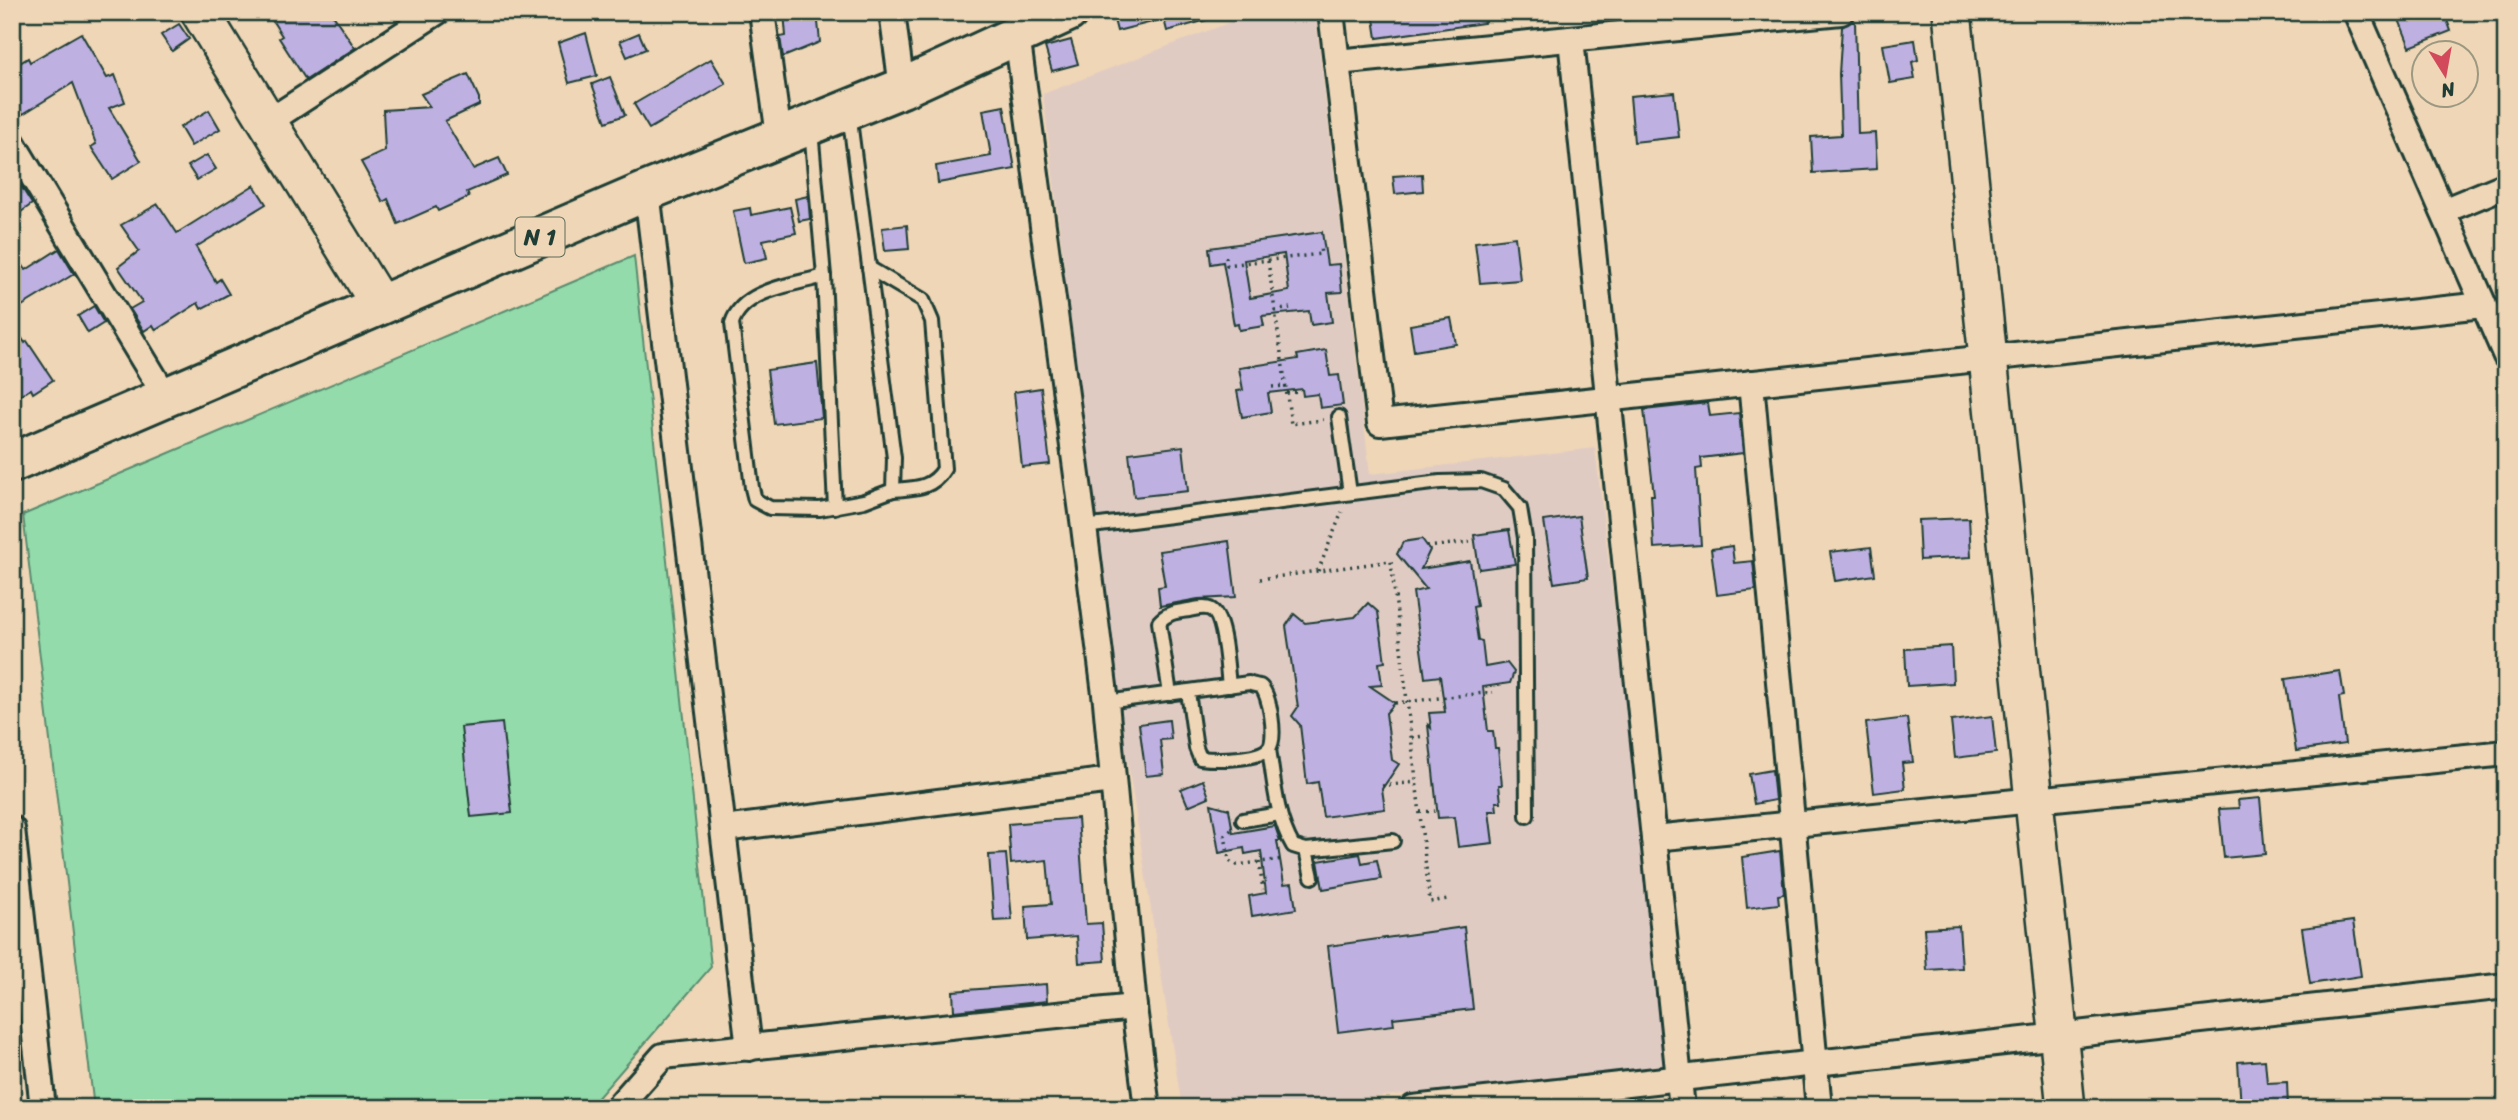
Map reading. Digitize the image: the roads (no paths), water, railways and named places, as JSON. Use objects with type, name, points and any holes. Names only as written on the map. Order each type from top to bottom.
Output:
[{"type":"highway","name":"N 1","points":[[12,463],[648,191],[902,88],[1068,12]]},
{"type":"street","points":[[200,12],[380,305]]},
{"type":"street","points":[[268,122],[437,12]]},
{"type":"street","points":[[762,12],[794,130]]},
{"type":"street","points":[[892,12],[902,88]]},
{"type":"street","points":[[1331,12],[1380,423],[2483,305]]},
{"type":"street","points":[[1337,62],[1571,39],[1758,16],[1841,12]]},
{"type":"street","points":[[1952,12],[2066,1108]]},
{"type":"street","points":[[2356,12],[2506,356]]},
{"type":"street","points":[[1017,34],[1106,702],[1134,1007],[1147,1108]]},
{"type":"street","points":[[1571,39],[1682,1108]]},
{"type":"street","points":[[12,142],[166,397]]},
{"type":"street","points":[[2443,211],[2506,185]]},
{"type":"street","points":[[648,191],[749,1048]]},
{"type":"street","points":[[1751,383],[1819,1108]]},
{"type":"street","points":[[1654,838],[2506,753]]},
{"type":"street","points":[[723,829],[1112,780]]},
{"type":"street","points":[[13,837],[43,1108]]},
{"type":"street","points":[[1413,1108],[1589,1098],[1679,1079],[2506,986]]},
{"type":"street","points":[[617,1108],[663,1056],[1134,1007]]},
{"type":"lane","points":[[849,109],[894,458],[893,490]]},
{"type":"lane","points":[[794,130],[824,276],[835,507]]},
{"type":"lane","points":[[824,276],[754,297],[736,311],[732,323],[752,488],[755,500],[770,508],[820,509],[864,501],[893,490],[922,488],[938,479],[944,469],[932,321],[923,300],[869,268]]},
{"type":"lane","points":[[1339,417],[1350,494]]},
{"type":"lane","points":[[1084,527],[1440,482],[1481,481],[1504,489],[1520,508],[1525,538],[1527,816]]},
{"type":"lane","points":[[1170,694],[1159,622],[1172,612],[1205,607],[1212,609],[1220,618],[1229,686]]},
{"type":"lane","points":[[1106,702],[1229,686],[1260,686],[1267,696],[1274,739],[1269,749],[1280,814],[1293,846],[1307,853],[1393,841]]},
{"type":"lane","points":[[1188,692],[1196,748],[1200,758],[1214,760],[1255,755],[1269,749]]},
{"type":"lane","points":[[1243,820],[1280,814]]},
{"type":"lane","points":[[1307,853],[1312,877]]}]
